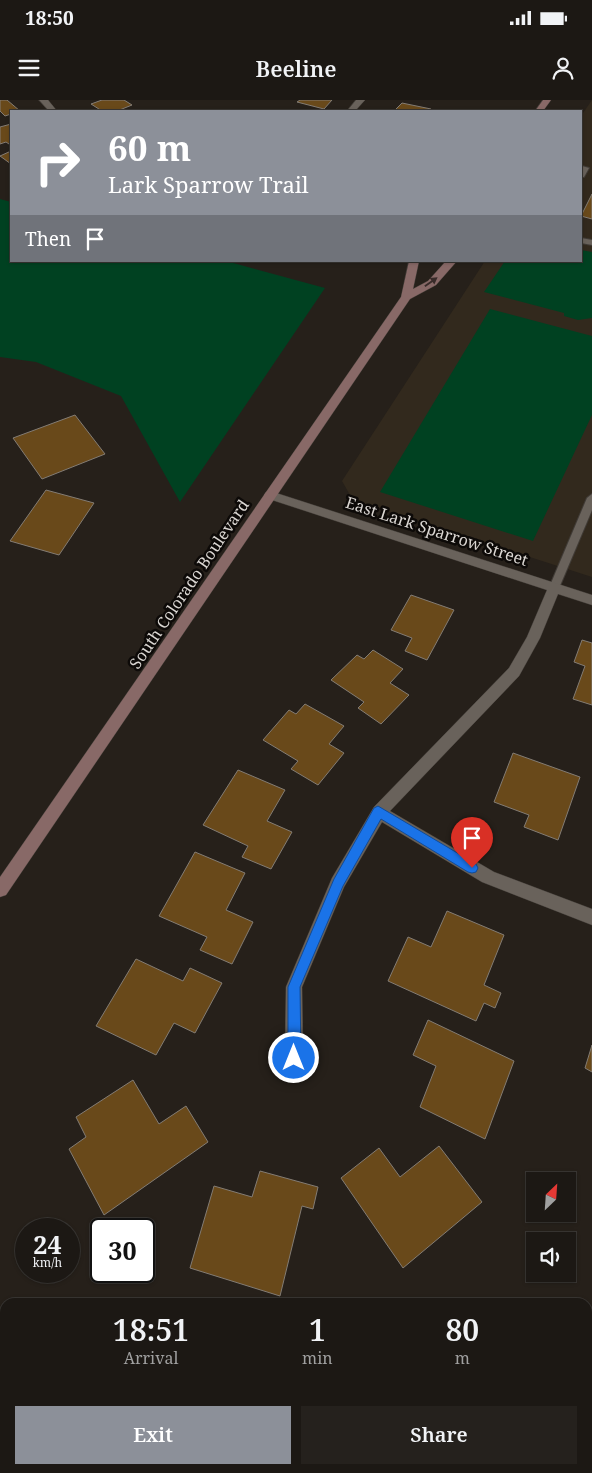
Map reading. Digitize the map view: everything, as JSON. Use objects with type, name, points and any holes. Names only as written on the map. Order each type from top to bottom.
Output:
[{"type":"main road","name":"South Colorado Boulevard","points":[[0,890],[406,297],[414,262]]},
{"type":"main road","name":"South Colorado Boulevard","points":[[406,297],[432,283],[451,262]]},
{"type":"street","points":[[43,100],[52,110]]},
{"type":"street","points":[[352,110],[361,100]]},
{"type":"street","name":"East Lark Sparrow Street","points":[[270,496],[592,600]]},
{"type":"street","points":[[294,1058],[294,987],[338,883],[378,812],[514,672],[525,656],[554,588]]},
{"type":"street","points":[[378,812],[488,877],[592,917]]},
{"type":"lane","points":[[554,588],[592,498]]},
{"type":"shaded area","points":[[592,100],[592,577],[353,500],[342,481],[484,262],[582,262],[582,115]]},
{"type":"green space","points":[[0,199],[10,202],[10,262],[230,262],[325,288],[180,502],[121,396],[36,362],[0,357]]},
{"type":"green space","points":[[582,250],[592,252],[592,318],[578,320],[564,316],[564,313],[484,292],[504,262],[582,262]]},
{"type":"green space","points":[[490,309],[592,336],[592,415],[533,541],[380,492]]},
{"type":"building","points":[[0,100],[7,100],[19,110],[10,110],[10,114],[5,116],[0,111]]},
{"type":"building","points":[[102,100],[124,100],[132,105],[120,110],[100,110],[91,104]]},
{"type":"building","points":[[300,100],[332,100],[324,109],[297,102]]},
{"type":"building","points":[[402,103],[431,109],[430,110],[395,110]]},
{"type":"building","points":[[10,124],[10,144],[6,142],[0,144],[0,127]]},
{"type":"building","points":[[10,151],[10,163],[0,156]]},
{"type":"building","points":[[592,194],[592,219],[582,216]]},
{"type":"building","points":[[75,415],[105,454],[42,479],[13,438]]},
{"type":"building","points":[[46,490],[94,503],[59,555],[10,541]]},
{"type":"building","points":[[411,595],[454,610],[427,660],[405,651],[412,638],[391,630]]},
{"type":"building","points":[[582,640],[592,643],[592,705],[573,699],[585,666],[574,662]]},
{"type":"building","points":[[373,650],[403,669],[390,683],[409,695],[381,724],[358,708],[364,702],[331,680],[357,655],[364,659]]},
{"type":"building","points":[[305,704],[344,726],[329,744],[344,753],[318,785],[291,769],[298,761],[263,740],[289,710],[296,714]]},
{"type":"building","points":[[513,753],[580,777],[558,840],[524,827],[529,815],[494,802]]},
{"type":"building","points":[[238,770],[285,790],[267,821],[292,832],[271,869],[242,857],[248,846],[203,825]]},
{"type":"building","points":[[195,852],[245,873],[226,910],[253,922],[232,964],[200,950],[207,937],[159,916]]},
{"type":"building","points":[[447,911],[504,935],[484,985],[501,993],[495,1008],[484,1003],[476,1021],[388,981],[408,937],[431,947]]},
{"type":"building","points":[[136,959],[183,981],[190,968],[222,983],[195,1033],[174,1023],[156,1055],[96,1026]]},
{"type":"building","points":[[428,1020],[514,1061],[485,1139],[420,1107],[436,1066],[413,1055]]},
{"type":"building","points":[[592,1045],[592,1072],[585,1068]]},
{"type":"building","points":[[133,1080],[159,1124],[186,1106],[208,1142],[104,1215],[69,1149],[86,1137],[76,1117]]},
{"type":"building","points":[[439,1146],[482,1202],[403,1268],[341,1178],[379,1148],[400,1177]]},
{"type":"building","points":[[260,1171],[318,1187],[313,1209],[302,1206],[280,1296],[190,1268],[214,1186],[252,1197]]},
{"type":"route","points":[[294,1058],[294,987],[338,883],[378,812],[472,868]]}]
